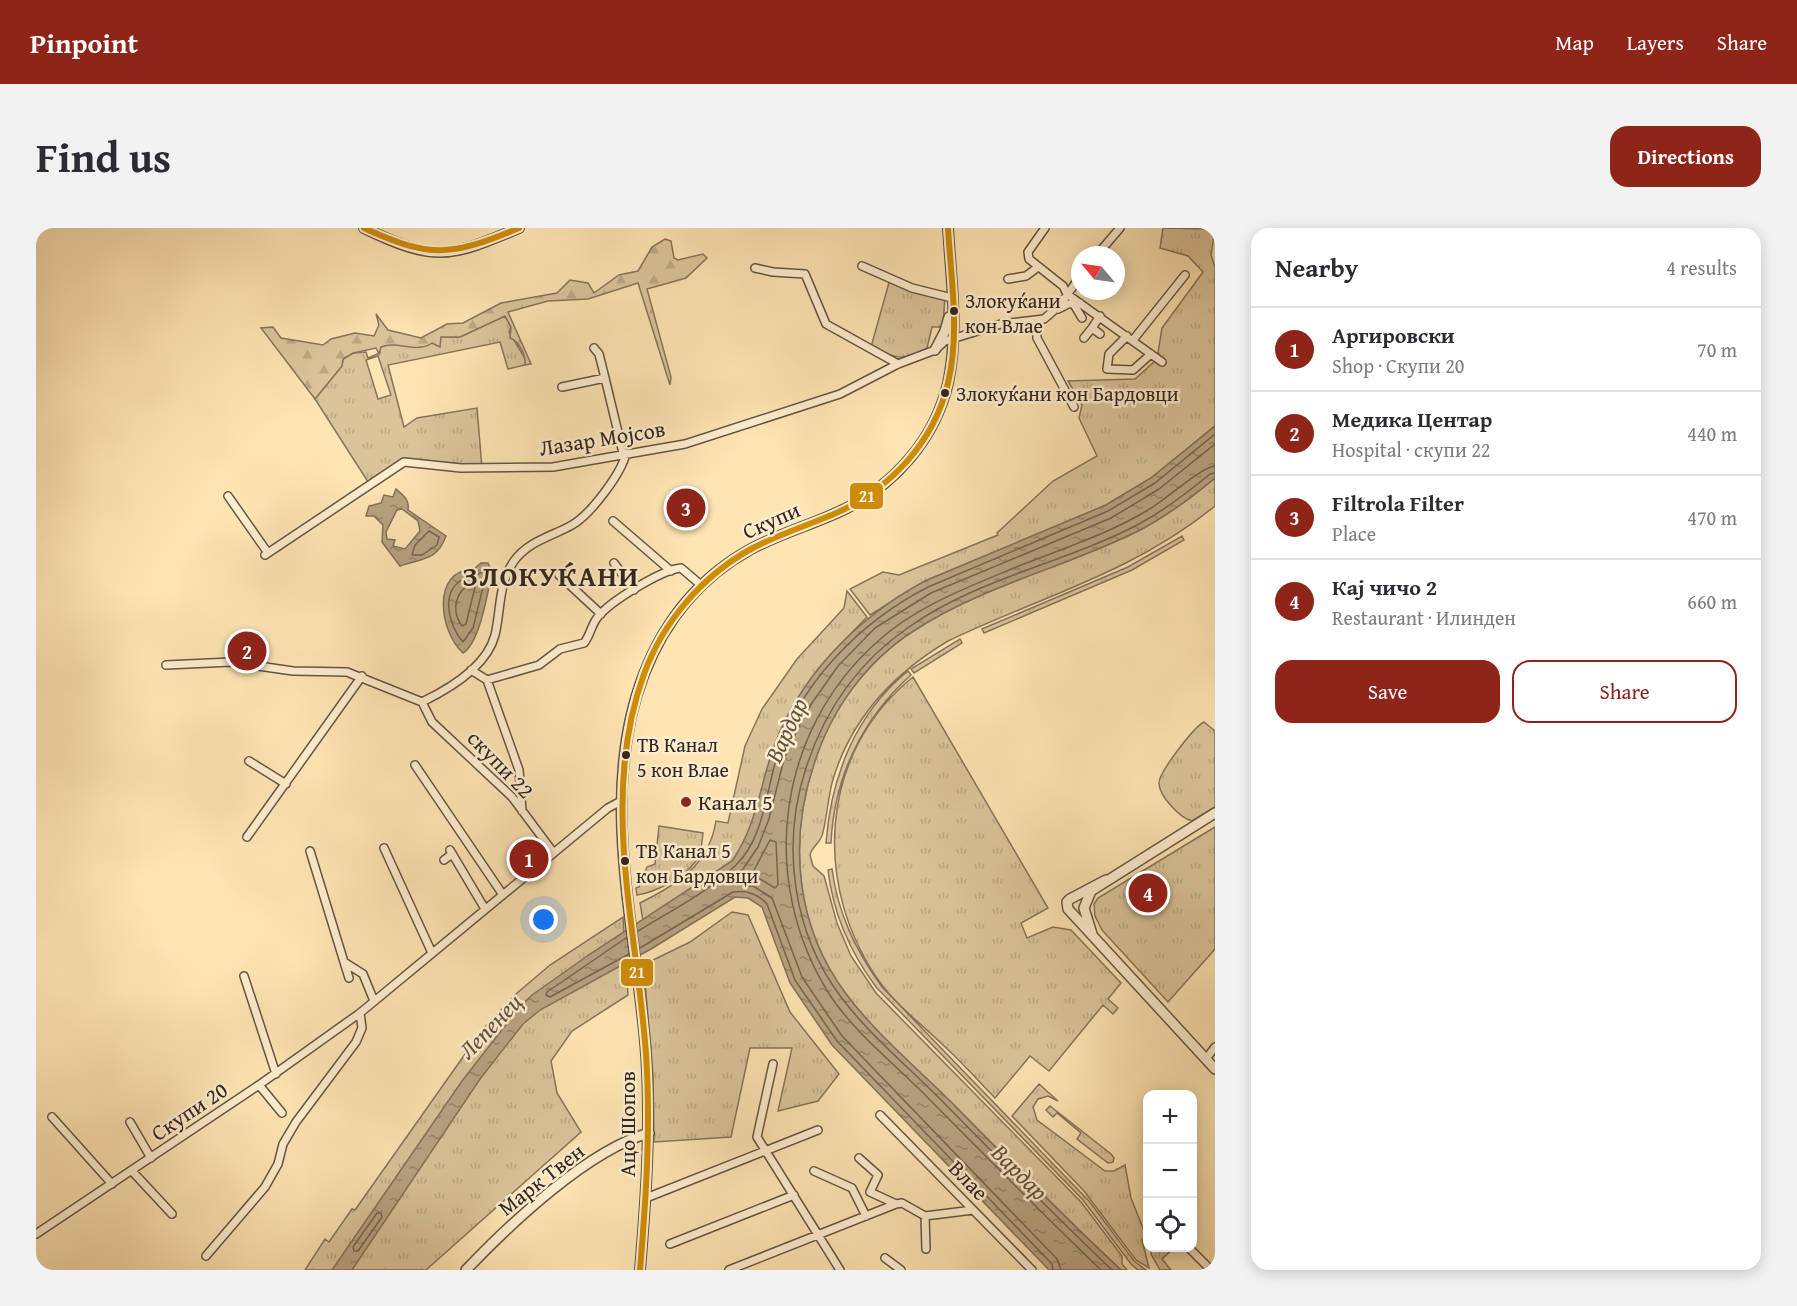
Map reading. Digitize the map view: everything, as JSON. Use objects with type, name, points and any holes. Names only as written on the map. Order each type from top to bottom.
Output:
[{"type":"street","points":[[364,228],[417,251],[444,253],[468,248],[519,228]]},
{"type":"street","name":"Скупи","points":[[638,977],[629,916],[623,800],[630,732],[644,675],[671,620],[700,585],[750,550],[844,509],[892,478],[915,453],[933,424],[947,385],[952,351],[948,228]]},
{"type":"street","points":[[1045,228],[1027,255],[1038,267],[1056,280],[1077,303],[1100,316],[1161,362]]},
{"type":"street","points":[[1105,246],[1120,228]]},
{"type":"street","points":[[862,266],[912,288],[952,300],[945,331],[935,350],[952,351]]},
{"type":"street","points":[[1008,279],[1026,276],[1038,267]]},
{"type":"street","points":[[755,268],[806,274],[826,324],[898,364]]},
{"type":"street","points":[[1150,354],[1133,370],[1107,369],[1109,354],[1130,338],[1185,275]]},
{"type":"street","points":[[1053,312],[1060,294],[1056,280]]},
{"type":"street","points":[[1053,312],[1071,289]]},
{"type":"street","points":[[1074,407],[1037,338],[1036,321],[1077,303]]},
{"type":"street","points":[[1077,303],[1082,318]]},
{"type":"street","points":[[1084,339],[1100,316]]},
{"type":"street","name":"Лазар Мојсов","points":[[228,496],[266,554],[404,462],[461,468],[534,468],[685,444],[810,405],[847,391],[898,364],[935,350],[945,341],[1001,324],[1036,321]]},
{"type":"street","points":[[1092,328],[1100,334]]},
{"type":"street","points":[[166,665],[231,662],[293,671],[323,670],[362,676],[422,702],[443,692],[471,670],[492,642],[500,596],[514,561],[532,544],[575,523],[615,481],[624,463],[624,453],[599,354],[594,348]]},
{"type":"street","points":[[562,387],[605,378]]},
{"type":"street","points":[[613,521],[671,571]]},
{"type":"street","points":[[614,563],[634,590]]},
{"type":"street","points":[[487,680],[539,664],[560,649],[584,643],[601,614],[634,590],[671,571],[684,570],[700,585]]},
{"type":"street","points":[[559,575],[601,614]]},
{"type":"street","points":[[471,670],[487,680],[519,770],[522,811]]},
{"type":"street","points":[[247,837],[362,676]]},
{"type":"street","name":"скупи 22","points":[[422,702],[432,722],[493,777],[553,852]]},
{"type":"street","points":[[249,761],[286,784]]},
{"type":"street","points":[[415,765],[503,895]]},
{"type":"street","name":"Скупи 20","points":[[36,1234],[276,1074],[360,1013],[553,852],[608,808],[623,800]]},
{"type":"street","points":[[1092,934],[1084,911],[1085,902],[1091,891],[1215,813]]},
{"type":"street","points":[[384,848],[432,953]]},
{"type":"street","points":[[310,851],[348,978]]},
{"type":"street","points":[[444,860],[451,852],[485,909]]},
{"type":"street","points":[[1106,880],[1084,890],[1067,902],[1070,912],[1215,1069]]},
{"type":"street","points":[[344,962],[363,974],[375,1001]]},
{"type":"street","points":[[244,976],[276,1074]]},
{"type":"street","name":"Ацо Шопов","points":[[638,977],[646,1055],[648,1133],[640,1270]]},
{"type":"street","points":[[206,1256],[258,1196],[278,1164],[283,1144],[296,1122],[356,1042],[362,1028],[360,1013]]},
{"type":"street","points":[[1206,1059],[1215,1047]]},
{"type":"street","points":[[773,1064],[756,1137],[840,1270]]},
{"type":"street","points":[[259,1085],[282,1113]]},
{"type":"street","name":"Влае","points":[[880,1115],[1032,1270]]},
{"type":"street","points":[[52,1117],[112,1184]]},
{"type":"street","points":[[130,1122],[151,1158]]},
{"type":"street","points":[[646,1198],[818,1130]]},
{"type":"street","name":"Марк Твен","points":[[466,1270],[511,1226],[570,1178],[626,1139],[648,1133]]},
{"type":"street","points":[[859,1158],[878,1175],[870,1192],[896,1204]]},
{"type":"street","points":[[132,1171],[172,1214]]},
{"type":"street","points":[[814,1171],[852,1188],[866,1216]]},
{"type":"street","points":[[670,1244],[794,1195]]},
{"type":"street","points":[[729,1270],[896,1204],[902,1203],[926,1216],[973,1210]]},
{"type":"street","points":[[926,1216],[926,1249]]},
{"type":"street","points":[[1193,1252],[1211,1270]]},
{"type":"street","points":[[885,1258],[902,1270]]},
{"type":"green space","points":[[1163,228],[1215,229],[1211,255],[1215,267],[1215,426],[1151,478],[1106,505],[925,581],[870,615],[850,589],[883,572],[899,575],[998,535],[997,533],[1053,481],[1097,456],[1079,418],[1082,405],[1068,381],[1135,379],[1157,359],[1162,328],[1203,272],[1188,256],[1160,248]]},
{"type":"green space","points":[[665,239],[671,241],[674,258],[678,260],[703,254],[707,258],[686,278],[647,289],[671,377],[670,385],[638,283],[588,299],[548,301],[508,312],[531,364],[525,365],[521,349],[510,338],[511,327],[505,316],[460,337],[441,337],[440,347],[432,343],[420,347],[387,345],[381,347],[379,354],[376,348],[353,353],[343,359],[342,366],[315,399],[261,328],[273,327],[281,338],[323,345],[331,339],[355,333],[374,336],[379,325],[376,314],[388,330],[421,338],[447,324],[463,323],[501,303],[557,293],[570,280],[588,283],[594,293],[619,275],[638,271],[652,247]]},
{"type":"green space","points":[[890,279],[945,295],[943,327],[932,327],[927,348],[913,356],[892,356],[871,347]]},
{"type":"green space","points":[[505,316],[511,327],[509,332],[526,360],[525,365],[508,369],[500,342],[388,365],[404,427],[417,418],[477,408],[482,468],[410,462],[370,485],[315,399],[342,366],[343,359],[353,353],[366,352],[368,358],[380,353],[380,347],[391,344],[421,347],[441,337],[460,337]],"holes":[[[378,356],[391,395],[378,399],[366,360]]]},
{"type":"green space","points":[[1215,478],[1215,506],[1152,549],[1086,582],[948,641],[909,668],[876,700],[850,738],[832,783],[822,835],[810,855],[813,866],[824,876],[837,923],[851,956],[876,993],[1081,1202],[1122,1256],[1122,1264],[1127,1270],[1121,1270],[884,1037],[846,994],[829,968],[816,941],[807,912],[802,883],[801,823],[814,764],[830,725],[852,688],[897,642],[941,614],[997,588],[1084,555],[1140,530],[1179,506]]},
{"type":"green space","points":[[1182,536],[1184,540],[1132,570],[984,633],[982,629],[1128,567]]},
{"type":"green space","points":[[847,591],[867,617],[824,664],[798,698],[778,736],[753,822],[742,847],[734,859],[716,875],[643,921],[640,903],[667,888],[690,871],[707,850],[716,821],[728,823],[745,746],[762,709],[797,659],[844,608]]},
{"type":"green space","points":[[960,639],[962,643],[914,673],[911,669]]},
{"type":"green space","points":[[908,671],[911,675],[878,711],[854,751],[838,795],[831,843],[826,843],[833,794],[849,748],[874,707],[889,688]]},
{"type":"green space","points":[[913,677],[1048,908],[1021,923],[1027,938],[1053,927],[1071,930],[1121,983],[1108,999],[1118,1008],[1113,1014],[1103,1005],[1049,1071],[1030,1056],[995,1098],[882,985],[859,948],[844,908],[836,866],[835,824],[843,783],[858,744],[881,708]]},
{"type":"green space","points":[[1204,722],[1215,731],[1215,807],[1192,821],[1171,806],[1162,794],[1159,783],[1178,750]]},
{"type":"green space","points":[[659,826],[703,833],[700,851],[691,867],[677,878],[661,887],[637,895],[636,888],[639,887],[647,867],[655,864]]},
{"type":"green space","points":[[1215,827],[1215,949],[1168,1002],[1102,930],[1095,916],[1094,904],[1098,898]]},
{"type":"green space","points":[[832,869],[849,931],[864,960],[882,987],[1089,1201],[1134,1261],[1146,1270],[1138,1270],[1131,1264],[1083,1200],[876,987],[858,960],[844,932],[830,886],[828,870]]},
{"type":"green space","points":[[732,912],[748,915],[790,1012],[839,1074],[818,1101],[778,1111],[792,1048],[750,1048],[731,1137],[654,1142],[653,1076],[645,982],[647,963],[690,942]]},
{"type":"green space","points":[[623,917],[628,995],[572,1031],[551,1061],[557,1093],[581,1132],[426,1270],[305,1270],[325,1239],[329,1242],[352,1209],[355,1210],[482,1030],[517,993],[550,965]]},
{"type":"green space","points":[[1039,1084],[1058,1101],[1048,1096],[1038,1099],[1033,1107],[1037,1120],[1105,1171],[1114,1171],[1125,1165],[1131,1198],[1143,1228],[1143,1252],[1145,1252],[1149,1268],[1136,1260],[1084,1191],[1012,1116]]},
{"type":"green space","points":[[1050,1106],[1111,1154],[1114,1158],[1113,1162],[1108,1163],[1077,1139],[1081,1133],[1057,1113],[1053,1117],[1046,1110]]},
{"type":"green space","points":[[1151,1252],[1170,1252],[1162,1259],[1171,1270],[1160,1270]]},
{"type":"water","name":"Вардар","points":[[1215,426],[1215,478],[1179,506],[1150,525],[1112,543],[997,588],[941,614],[897,642],[881,656],[852,688],[830,725],[814,764],[801,823],[802,883],[807,912],[816,941],[829,968],[846,994],[884,1037],[1121,1270],[1049,1270],[832,1045],[790,983],[762,907],[748,898],[735,897],[651,949],[540,1010],[523,1024],[480,1079],[352,1270],[332,1270],[462,1081],[519,1008],[532,995],[590,954],[732,861],[746,836],[756,810],[771,755],[782,727],[813,676],[853,632],[875,613],[925,581],[1106,505],[1151,478]]},
{"type":"water","points":[[396,489],[407,501],[408,510],[446,536],[433,554],[422,560],[400,566],[382,542],[383,525],[374,516],[366,516],[369,506],[381,503],[384,495],[393,497]],"holes":[[[402,509],[418,521],[420,531],[405,549],[393,546],[395,540],[387,539],[386,532],[397,510]]]},
{"type":"water","points":[[481,563],[488,563],[492,572],[479,628],[469,647],[463,653],[449,632],[443,604],[445,591],[450,580],[460,572],[474,569]]},
{"type":"transit line","name":"21","points":[[364,228],[407,245],[442,250],[476,244],[519,228]]},
{"type":"transit line","name":"21","points":[[640,1270],[647,1162],[646,1054],[622,816],[624,768],[631,721],[644,674],[662,636],[673,619],[686,602],[716,573],[751,549],[834,514],[873,492],[891,478],[920,444],[941,405],[952,364],[954,306],[948,228]]},
{"type":"place","name":"Злокуќани кон Влае","points":[[954,311]]},
{"type":"place","name":"Злокуќани кон Бардовци","points":[[945,393]]},
{"type":"place","name":"Filtrola Filter","points":[[686,508]]},
{"type":"place","name":"Медика Центар","points":[[247,651]]},
{"type":"place","name":"ТВ Канал 5 кон Влае","points":[[626,755]]},
{"type":"place","name":"Канал 5","points":[[686,802]]},
{"type":"place","name":"Аргировски","points":[[529,859]]},
{"type":"place","name":"ТВ Канал 5 кон Бардовци","points":[[625,861]]},
{"type":"place","name":"Кај чичо 2","points":[[1148,893]]},
{"type":"district","name":"ЗЛОКУЌАНИ","points":[[551,575]]},
{"type":"water label","name":"Лепенец","points":[[490,1026]]}]
